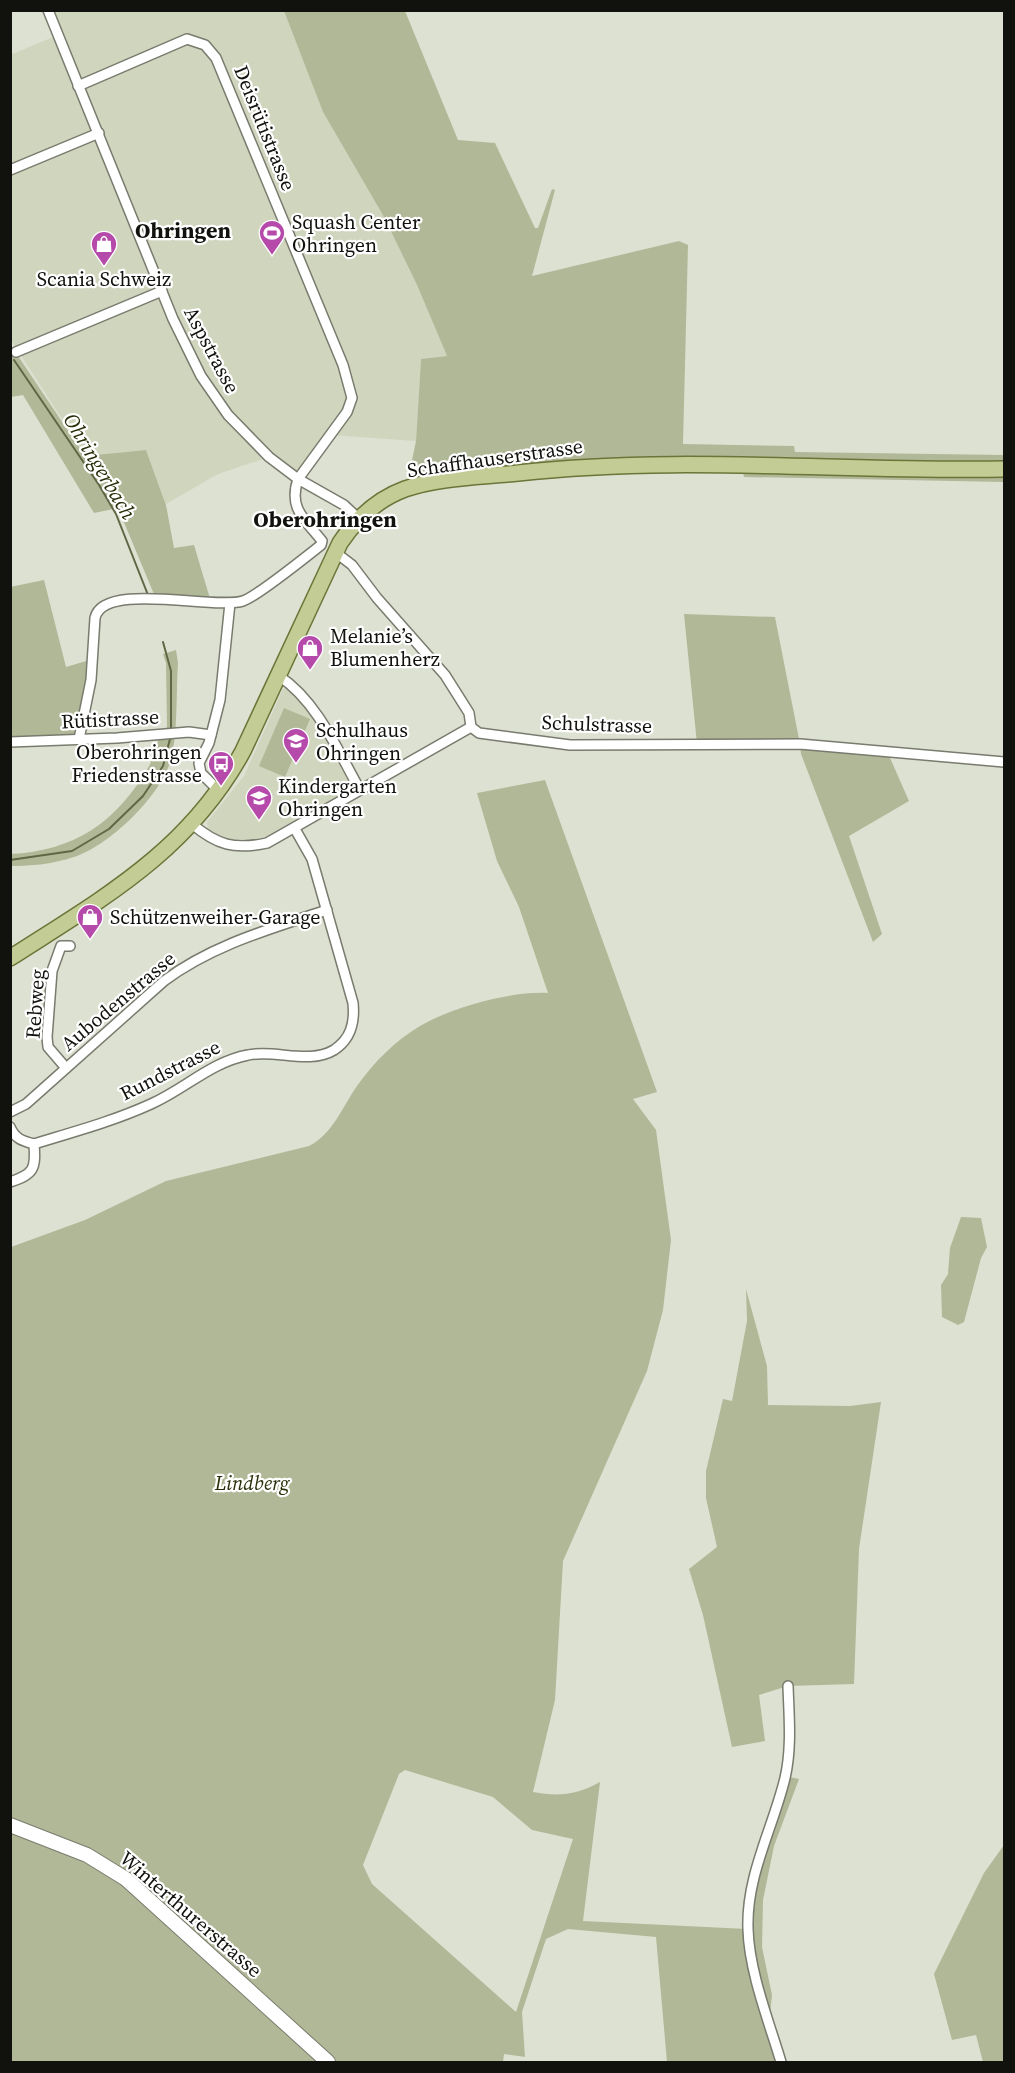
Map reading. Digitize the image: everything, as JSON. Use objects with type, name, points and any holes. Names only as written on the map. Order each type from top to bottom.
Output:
[{"type":"main road","name":"Schaffhauserstrasse","points":[[10,958],[138,874],[168,849],[192,824],[218,790],[243,751],[335,552],[359,519],[384,499],[417,486],[586,466],[656,463],[1005,469]]},
{"type":"main road","name":"Winterthurerstrasse","points":[[10,1825],[87,1855],[126,1879],[328,2062]]},
{"type":"street","name":"Aspstrasse","points":[[48,10],[182,340],[216,399],[248,437],[298,479],[344,506],[359,519]]},
{"type":"street","name":"Deisrütistrasse","points":[[78,86],[187,39],[205,45],[216,58],[350,385],[352,398],[347,412],[298,479]]},
{"type":"street","points":[[10,170],[99,133]]},
{"type":"street","points":[[16,352],[162,291]]},
{"type":"street","points":[[78,739],[91,680],[96,612],[103,606],[135,599],[230,603],[250,598],[321,545],[322,541],[294,504],[298,479]]},
{"type":"street","points":[[192,824],[210,839],[247,847],[267,843],[471,727],[469,713],[445,675],[377,598],[352,565],[335,552]]},
{"type":"street","points":[[218,790],[201,773],[199,763],[211,735],[224,681],[230,603]]},
{"type":"street","points":[[279,676],[292,685],[307,703],[360,790]]},
{"type":"street","name":"Schulstrasse","points":[[471,727],[479,733],[570,745],[800,744],[1005,762]]},
{"type":"street","name":"Rütistrasse","points":[[10,742],[189,732],[211,735]]},
{"type":"street","name":"Rundstrasse","points":[[34,1144],[150,1104],[215,1065],[235,1058],[263,1053],[321,1056],[341,1045],[355,1020],[312,859],[295,829]]},
{"type":"street","name":"Aubodenstrasse","points":[[10,1112],[26,1104],[164,981],[188,963],[217,949],[327,910]]},
{"type":"street","name":"Rebweg","points":[[66,1068],[48,1047],[47,1037],[52,971],[61,946],[70,946]]},
{"type":"street","points":[[10,1126],[13,1134],[22,1141],[34,1144],[35,1163],[27,1177],[10,1182]]},
{"type":"street","points":[[781,2062],[752,1958],[748,1929],[750,1903],[759,1857],[785,1776],[789,1737],[788,1686]]},
{"type":"shaded area","points":[[48,11],[284,11],[323,112],[384,217],[417,285],[447,356],[421,359],[416,441],[331,435],[298,479],[269,457],[218,474],[166,504],[146,450],[86,456],[11,340],[10,55],[58,35]]},
{"type":"shaded area","name":"Schulhaus Ohringen","points":[[287,687],[318,721],[355,787],[263,838],[240,841],[217,835],[208,828],[207,822],[244,776],[283,689]]},
{"type":"green space","points":[[284,11],[405,11],[458,140],[495,143],[535,228],[538,228],[552,189],[555,190],[532,276],[679,241],[688,245],[683,444],[794,446],[795,452],[1004,455],[1004,482],[744,477],[741,465],[433,483],[408,480],[416,441],[421,359],[447,356],[417,285],[384,217],[323,112]]},
{"type":"green space","points":[[10,344],[85,456],[146,450],[166,505],[174,548],[194,545],[211,602],[156,599],[118,508],[94,513],[23,395],[11,397]]},
{"type":"green space","points":[[44,580],[66,667],[93,659],[79,739],[11,742],[10,587]]},
{"type":"green space","points":[[684,614],[775,617],[800,744],[887,751],[909,801],[849,836],[882,934],[873,942],[801,754],[800,745],[697,744]]},
{"type":"green space","points":[[176,650],[178,663],[173,749],[166,773],[146,803],[118,831],[88,851],[50,863],[11,866],[10,854],[54,847],[74,840],[91,830],[122,804],[136,787],[148,768],[167,727],[166,663],[163,654]]},
{"type":"green space","points":[[284,708],[310,719],[285,777],[259,766]]},
{"type":"green space","name":"Lindberg","points":[[545,780],[657,1092],[633,1099],[656,1130],[671,1240],[663,1310],[647,1371],[563,1561],[555,1700],[533,1792],[567,1794],[600,1782],[583,1921],[747,1929],[749,1903],[785,1776],[799,1779],[774,1846],[763,1900],[762,1947],[772,1995],[769,2022],[781,2062],[667,2062],[656,1937],[568,1929],[546,1939],[522,2012],[525,2057],[504,2054],[503,2062],[11,2062],[11,1247],[85,1220],[166,1181],[309,1146],[331,1127],[370,1069],[394,1045],[420,1026],[448,1013],[482,1002],[517,995],[548,993],[519,907],[497,861],[477,793]],"holes":[[[405,1770],[493,1797],[532,1830],[573,1839],[516,2012],[372,1884],[363,1865],[399,1774]]]},
{"type":"green space","points":[[961,1217],[981,1218],[987,1247],[981,1258],[964,1322],[958,1325],[942,1317],[941,1285],[948,1274],[950,1248]]},
{"type":"green space","points":[[746,1289],[767,1366],[768,1405],[850,1406],[881,1402],[859,1549],[854,1684],[788,1686],[759,1695],[765,1741],[732,1747],[703,1615],[689,1569],[717,1547],[706,1498],[706,1471],[723,1399],[732,1401],[747,1321]]},
{"type":"green space","points":[[1004,1845],[1004,2062],[983,2062],[976,2035],[952,2040],[934,1974],[984,1873]]},
{"type":"waterway","name":"Ohringerbach","points":[[14,360],[99,485],[116,514],[148,595]]},
{"type":"waterway","name":"Ohringerbach","points":[[163,642],[171,671],[171,729]]},
{"type":"waterway","name":"Ohringerbach","points":[[10,860],[72,851],[109,829],[143,796],[163,766],[170,739]]},
{"type":"place","name":"Squash Center Ohringen","points":[[272,256]]},
{"type":"place","name":"Scania Schweiz","points":[[104,267]]},
{"type":"place","name":"Melanie’s Blumenherz","points":[[310,671]]},
{"type":"place","name":"Schulhaus Ohringen","points":[[296,764]]},
{"type":"place","name":"Oberohringen Friedenstrasse","points":[[221,787]]},
{"type":"place","name":"Kindergarten Ohringen","points":[[259,821]]},
{"type":"place","name":"Schützenweiher-Garage","points":[[90,940]]},
{"type":"district","name":"Ohringen","points":[[183,230]]},
{"type":"district","name":"Oberohringen","points":[[325,519]]}]
